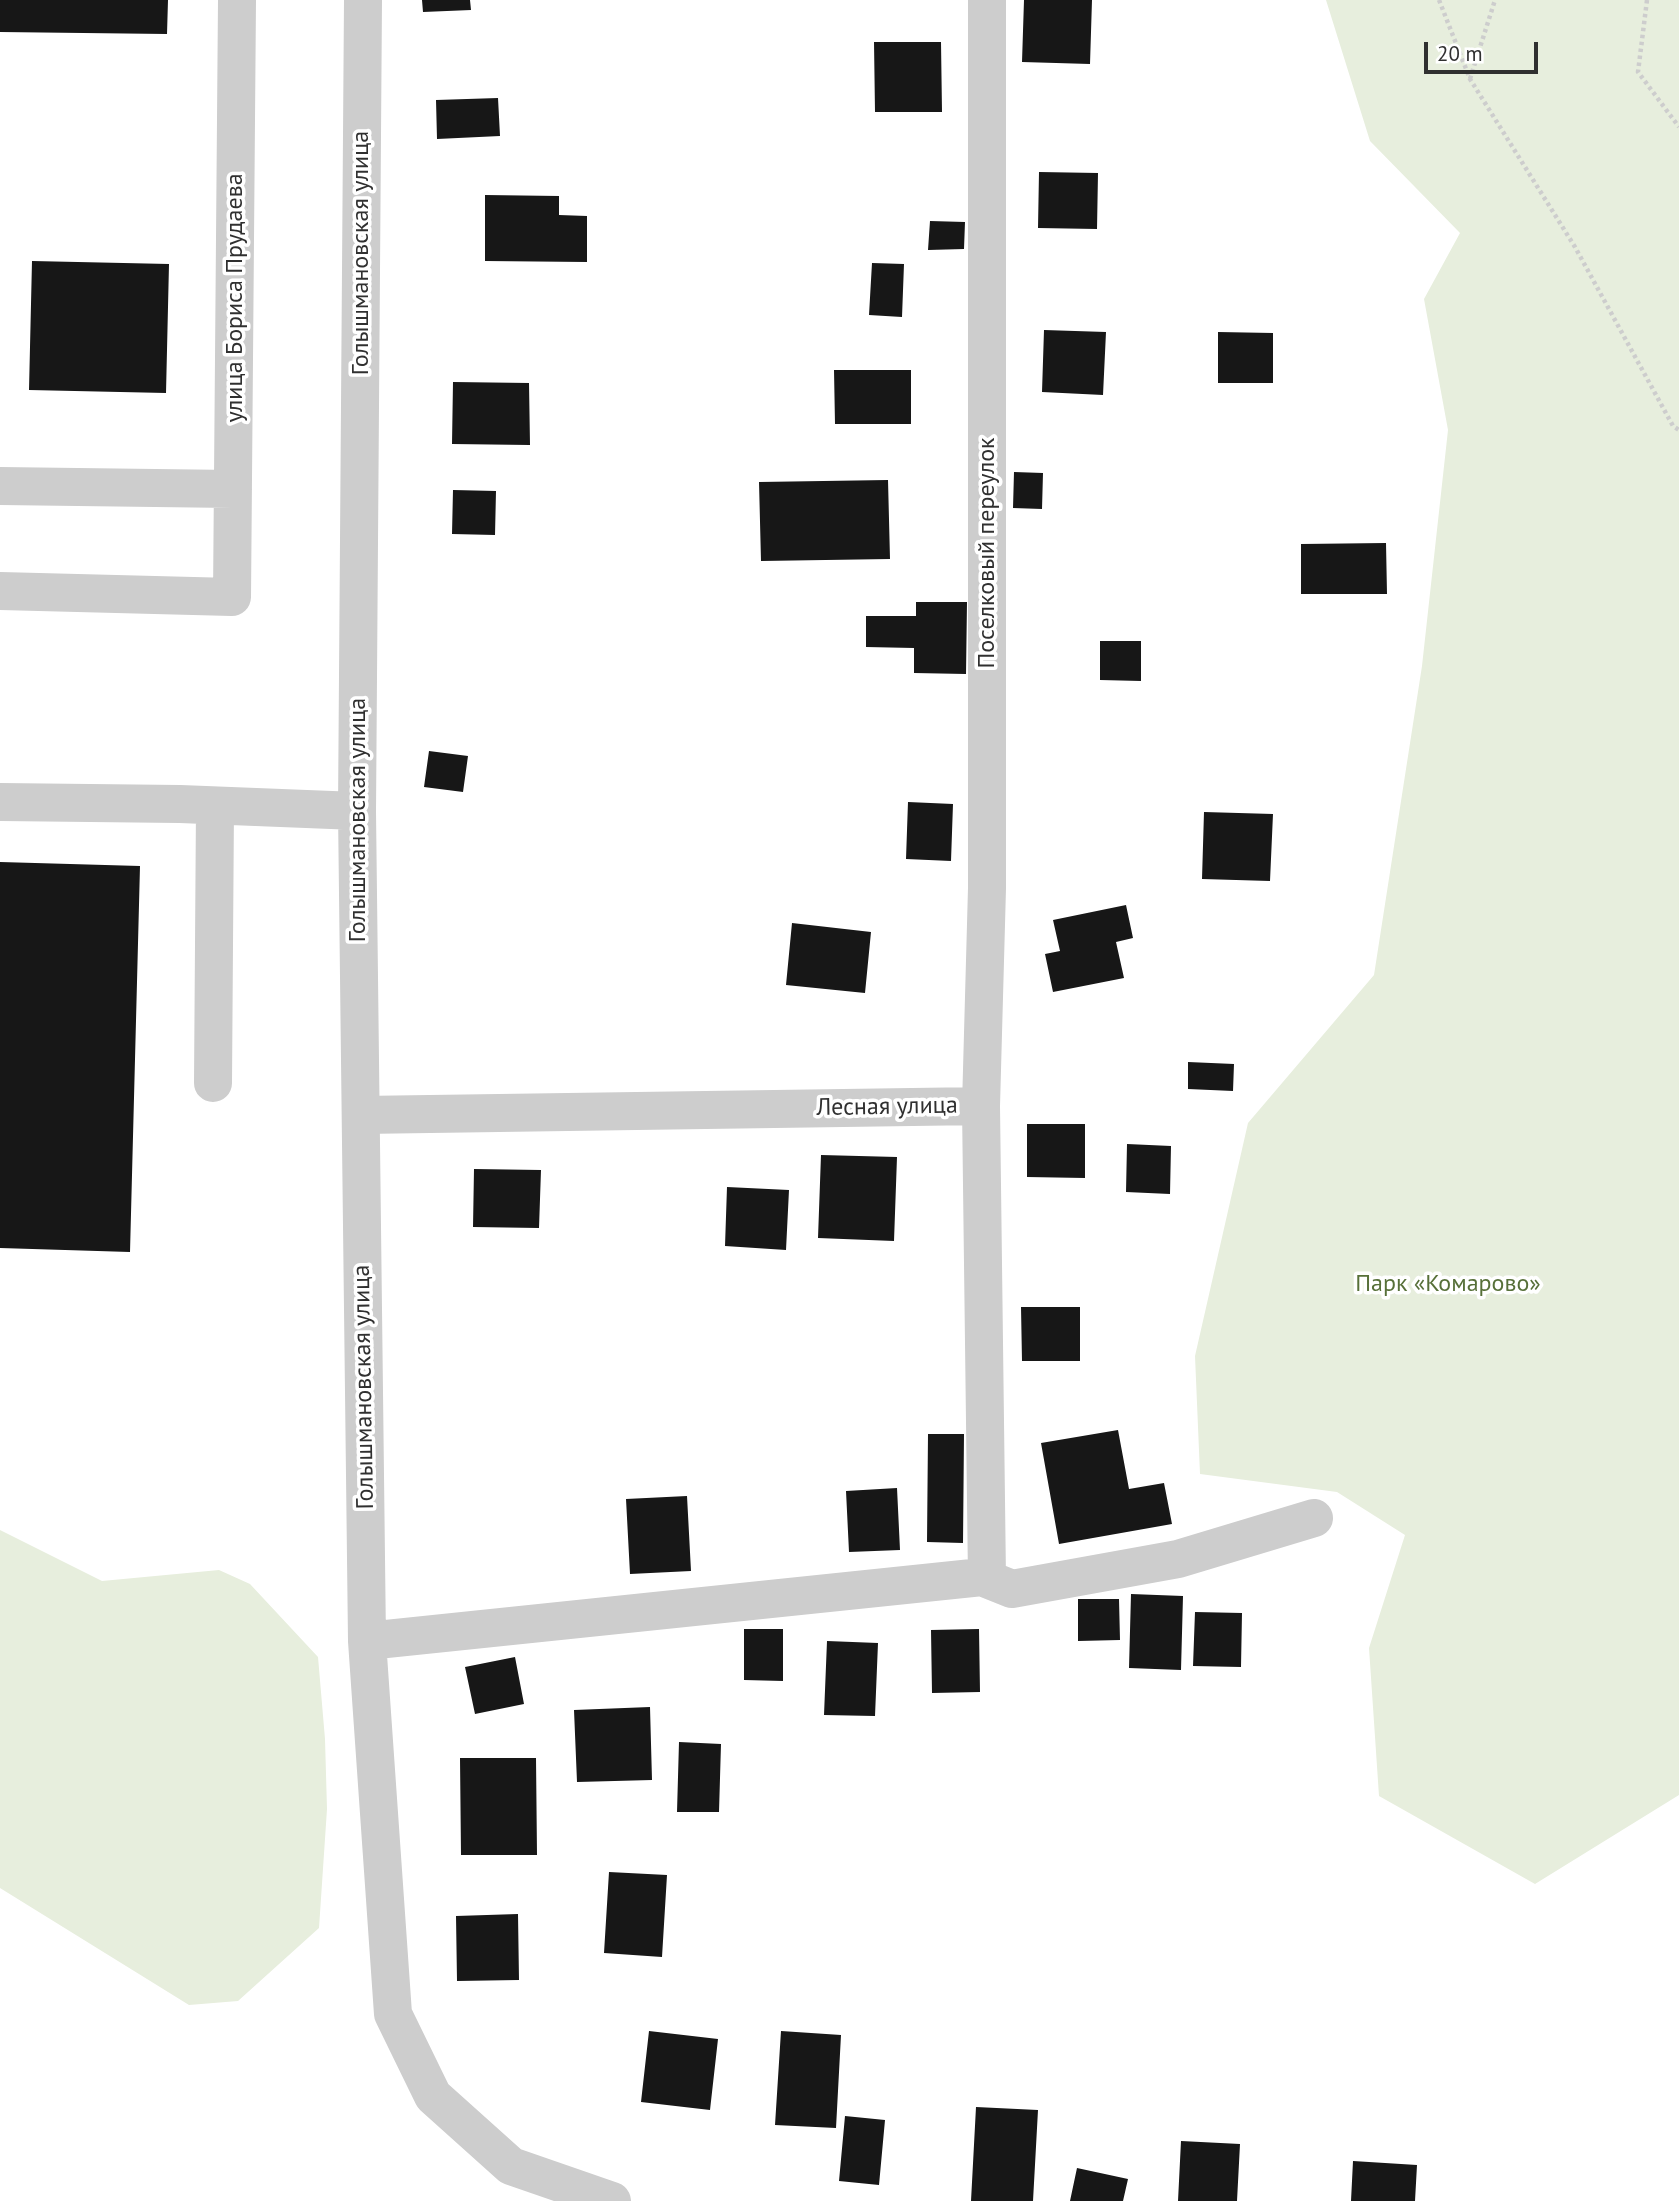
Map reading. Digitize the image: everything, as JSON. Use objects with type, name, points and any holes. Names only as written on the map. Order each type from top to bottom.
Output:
[{"type":"street","name":"улица Бориса Прудаева","points":[[0,591],[232,597],[237,0]]},
{"type":"street","name":"Голышмановская улица","points":[[363,0],[357,811],[367,1641],[393,2014],[433,2096],[511,2166],[612,2201]]},
{"type":"street","name":"Поселковый переулок","points":[[981,1106],[987,888],[987,0]]},
{"type":"street","points":[[0,486],[233,489]]},
{"type":"street","points":[[0,802],[357,811]]},
{"type":"street","points":[[213,1083],[215,806]]},
{"type":"street","name":"Лесная улица","points":[[361,1115],[981,1106],[987,1579]]},
{"type":"street","points":[[367,1641],[982,1577],[1012,1589],[1178,1559],[1314,1518]]},
{"type":"path","points":[[1439,0],[1470,79],[1575,247],[1673,426],[1679,430]]},
{"type":"path","points":[[1470,79],[1495,0]]},
{"type":"path","points":[[1647,0],[1638,72],[1679,127]]},
{"type":"green space","name":"Парк «Комарово»","points":[[1326,0],[1679,0],[1679,1795],[1535,1884],[1379,1796],[1369,1648],[1405,1535],[1337,1492],[1200,1474],[1195,1356],[1248,1123],[1374,975],[1422,666],[1448,430],[1424,299],[1460,233],[1370,141]]},
{"type":"green space","points":[[0,1530],[102,1581],[219,1570],[250,1584],[318,1657],[325,1739],[327,1809],[319,1928],[238,2001],[189,2005],[0,1888]]},
{"type":"building","points":[[0,0],[168,0],[167,34],[0,32]]},
{"type":"building","points":[[422,0],[470,0],[471,10],[423,12]]},
{"type":"building","points":[[1024,0],[1092,0],[1090,64],[1022,62]]},
{"type":"building","points":[[874,42],[941,42],[942,112],[875,112]]},
{"type":"building","points":[[498,98],[500,136],[437,139],[436,100]]},
{"type":"building","points":[[1039,172],[1098,173],[1097,229],[1038,228]]},
{"type":"building","points":[[485,195],[559,196],[559,215],[587,216],[587,262],[485,261]]},
{"type":"building","points":[[930,221],[965,222],[964,249],[928,250]]},
{"type":"building","points":[[32,261],[169,264],[166,393],[29,390]]},
{"type":"building","points":[[872,263],[904,264],[902,317],[869,315]]},
{"type":"building","points":[[1044,330],[1106,332],[1103,395],[1042,392]]},
{"type":"building","points":[[1218,332],[1273,333],[1273,383],[1218,383]]},
{"type":"building","points":[[834,370],[911,370],[911,424],[835,424]]},
{"type":"building","points":[[453,382],[529,383],[530,445],[452,444]]},
{"type":"building","points":[[1014,472],[1043,473],[1042,509],[1013,508]]},
{"type":"building","points":[[888,480],[890,559],[761,561],[759,482]]},
{"type":"building","points":[[453,490],[496,491],[495,535],[452,534]]},
{"type":"building","points":[[1386,543],[1387,594],[1301,594],[1301,544]]},
{"type":"building","points":[[916,602],[967,602],[966,674],[914,673],[914,648],[866,647],[866,616],[916,616]]},
{"type":"building","points":[[1100,641],[1141,641],[1141,681],[1100,680]]},
{"type":"building","points":[[429,751],[468,756],[463,792],[424,787]]},
{"type":"building","points":[[908,802],[953,804],[951,861],[906,859]]},
{"type":"building","points":[[1204,812],[1273,814],[1270,881],[1202,879]]},
{"type":"building","points":[[0,862],[140,866],[130,1252],[0,1248]]},
{"type":"building","points":[[1126,905],[1133,938],[1116,942],[1124,978],[1053,992],[1045,954],[1060,951],[1053,920]]},
{"type":"building","points":[[792,923],[871,932],[865,993],[786,985]]},
{"type":"building","points":[[1188,1062],[1234,1064],[1233,1091],[1188,1089]]},
{"type":"building","points":[[1027,1124],[1085,1124],[1085,1178],[1027,1177]]},
{"type":"building","points":[[1127,1144],[1171,1146],[1170,1194],[1126,1192]]},
{"type":"building","points":[[821,1155],[897,1157],[894,1241],[818,1238]]},
{"type":"building","points":[[474,1169],[541,1170],[539,1228],[473,1227]]},
{"type":"building","points":[[727,1187],[789,1190],[786,1250],[725,1246]]},
{"type":"building","points":[[1021,1307],[1080,1307],[1080,1361],[1022,1361]]},
{"type":"building","points":[[1118,1430],[1129,1489],[1164,1483],[1172,1524],[1059,1544],[1041,1443]]},
{"type":"building","points":[[928,1434],[964,1434],[963,1543],[927,1542]]},
{"type":"building","points":[[897,1488],[900,1550],[849,1552],[846,1491]]},
{"type":"building","points":[[687,1496],[691,1571],[630,1574],[626,1499]]},
{"type":"building","points":[[1131,1594],[1183,1596],[1181,1670],[1129,1668]]},
{"type":"building","points":[[1078,1599],[1119,1599],[1120,1640],[1078,1641]]},
{"type":"building","points":[[1195,1612],[1242,1613],[1241,1667],[1193,1666]]},
{"type":"building","points":[[744,1629],[783,1629],[783,1681],[744,1680]]},
{"type":"building","points":[[979,1629],[980,1692],[932,1693],[931,1630]]},
{"type":"building","points":[[827,1641],[878,1643],[875,1716],[824,1715]]},
{"type":"building","points":[[515,1657],[524,1704],[475,1714],[465,1667]]},
{"type":"building","points":[[650,1707],[652,1780],[577,1782],[574,1710]]},
{"type":"building","points":[[679,1742],[721,1744],[719,1812],[677,1812]]},
{"type":"building","points":[[460,1758],[536,1758],[537,1855],[461,1855]]},
{"type":"building","points":[[609,1872],[667,1875],[662,1957],[604,1953]]},
{"type":"building","points":[[518,1914],[519,1980],[457,1981],[456,1916]]},
{"type":"building","points":[[649,2031],[718,2039],[710,2110],[641,2102]]},
{"type":"building","points":[[781,2031],[841,2035],[836,2128],[775,2125]]},
{"type":"building","points":[[976,2107],[1038,2110],[1033,2201],[971,2201]]},
{"type":"building","points":[[845,2116],[885,2120],[879,2185],[839,2181]]},
{"type":"building","points":[[1181,2141],[1240,2144],[1237,2201],[1178,2201]]},
{"type":"building","points":[[1353,2161],[1417,2165],[1415,2201],[1351,2201]]},
{"type":"building","points":[[1077,2168],[1128,2179],[1123,2201],[1070,2201]]}]
